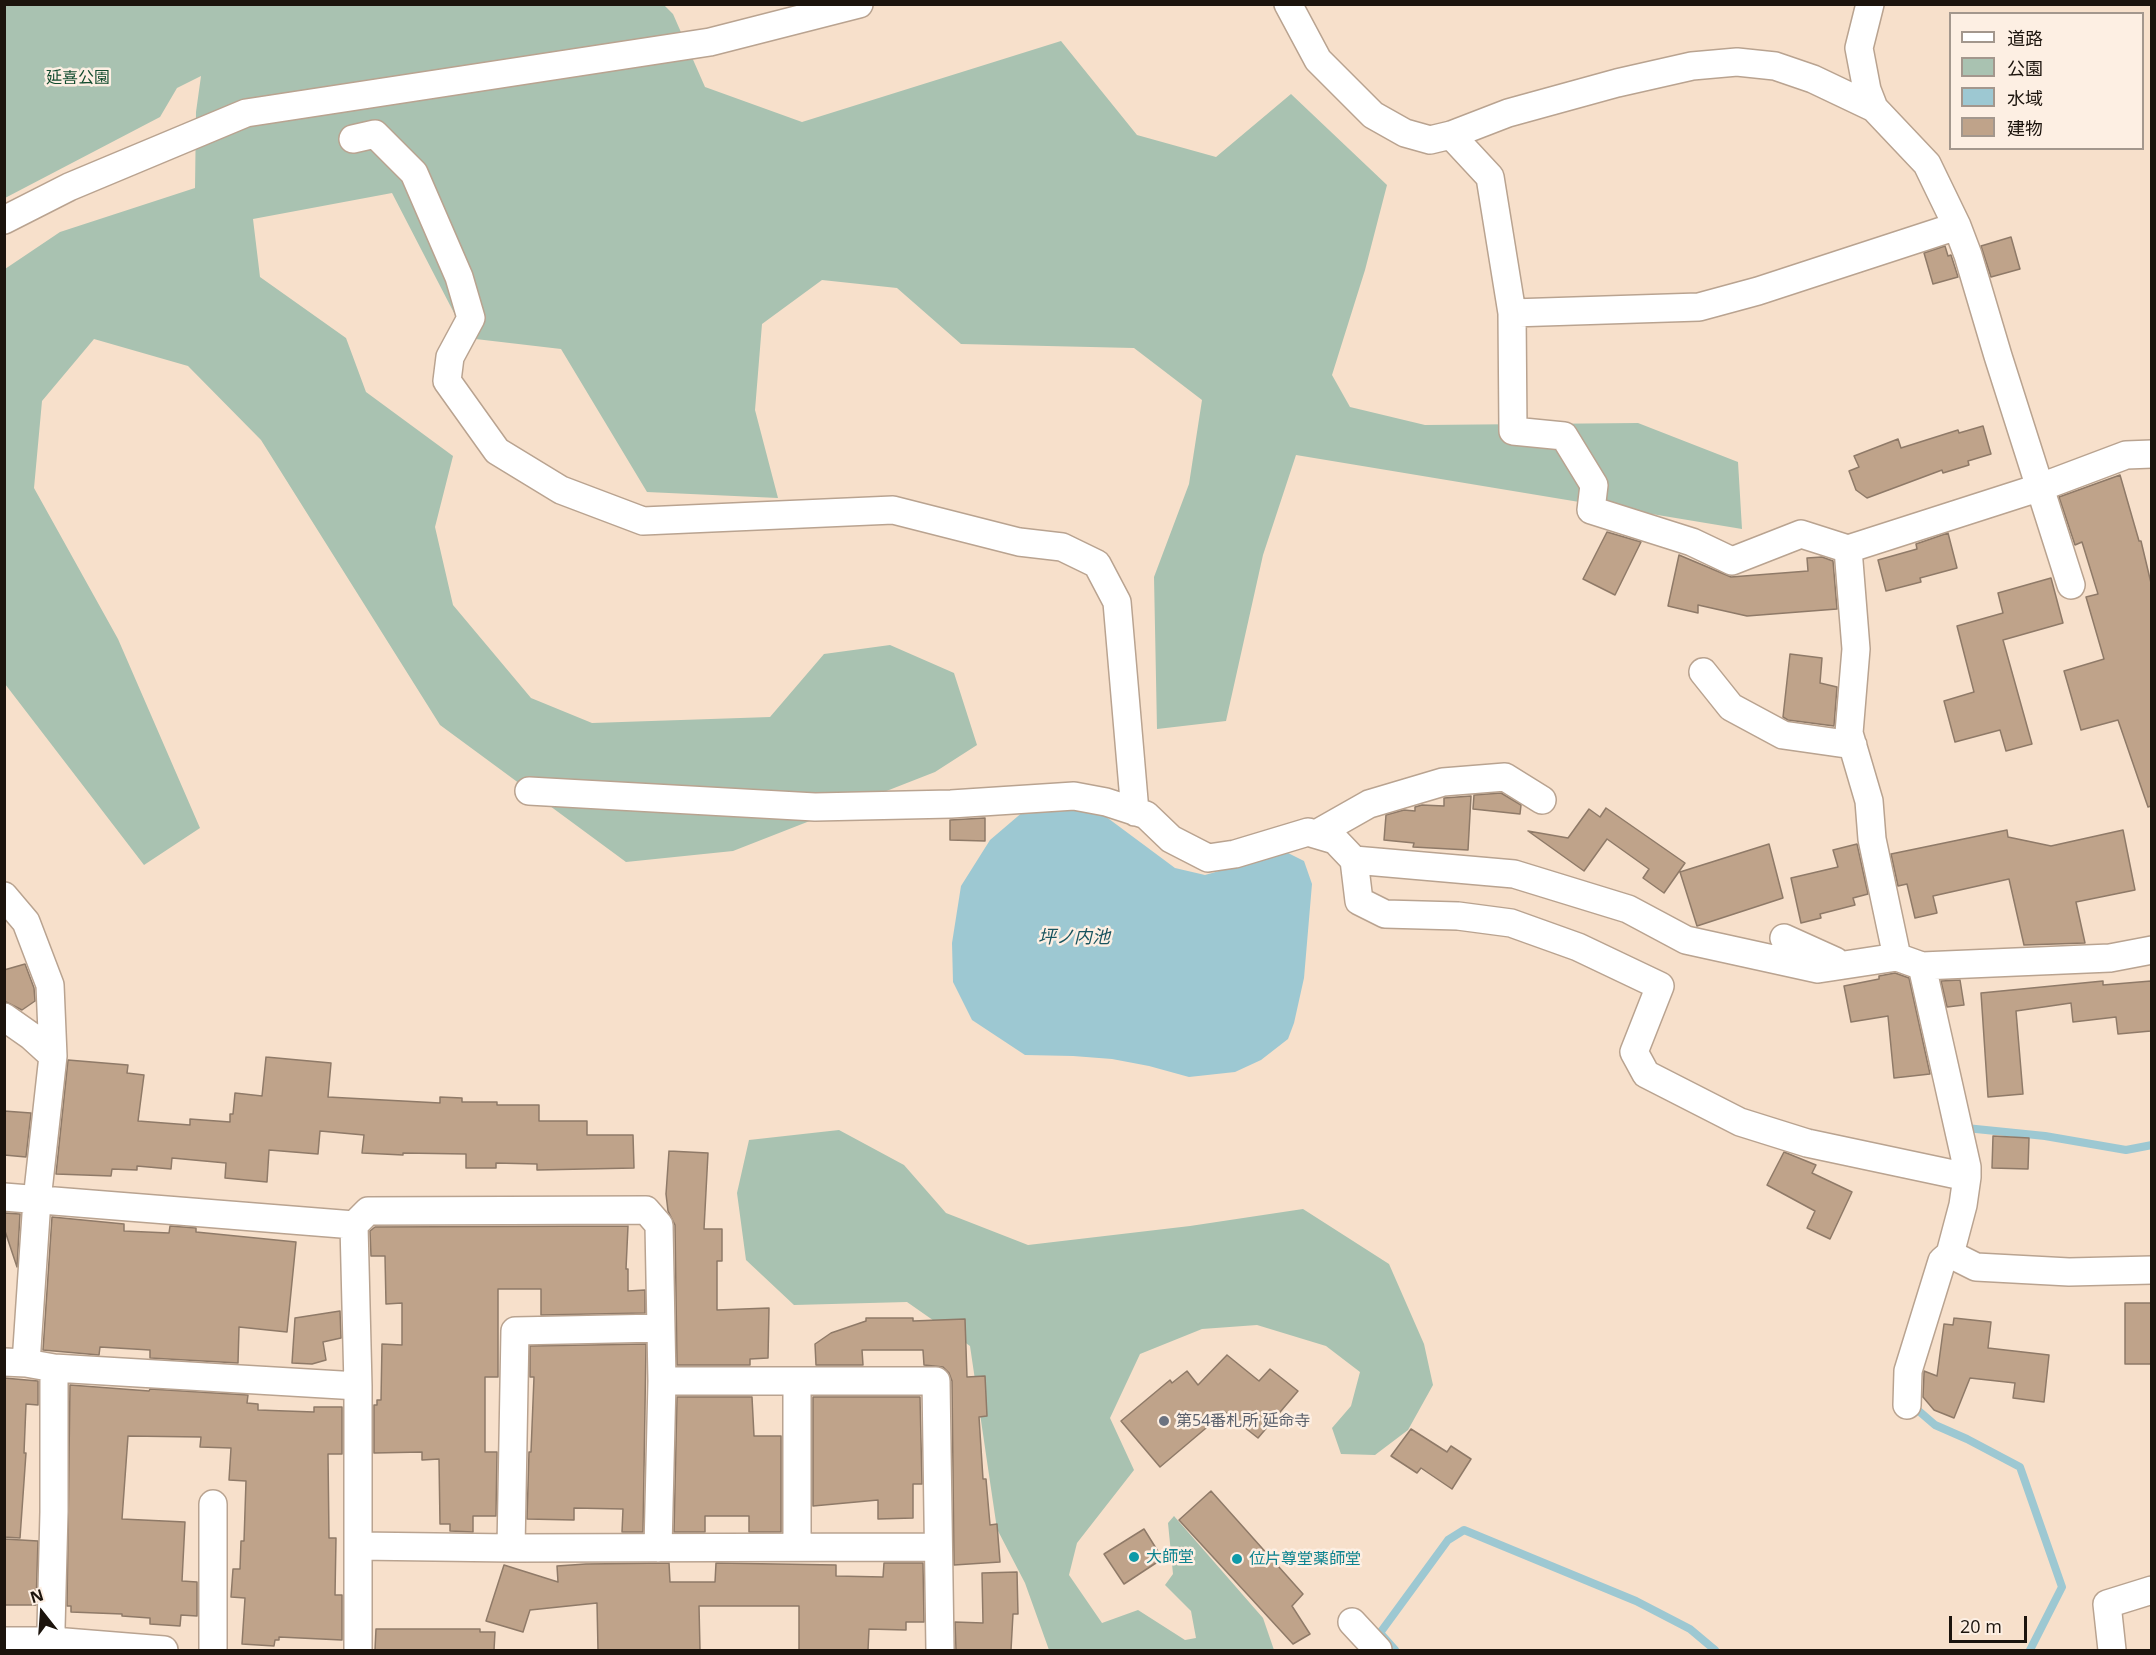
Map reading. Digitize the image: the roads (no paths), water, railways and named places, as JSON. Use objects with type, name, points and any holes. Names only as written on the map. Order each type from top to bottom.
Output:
[{"type":"street","points":[[4,220],[69,187],[246,113],[710,42],[860,4]]},
{"type":"street","points":[[1287,4],[1318,60],[1373,115],[1405,133],[1430,140],[1451,135],[1508,113],[1617,83],[1692,66],[1737,62],[1775,66],[1813,79],[1874,108]]},
{"type":"street","points":[[1870,4],[1859,48],[1866,90],[1874,108],[1927,164],[1957,226],[2071,585]]},
{"type":"street","points":[[353,139],[375,134],[414,173],[459,278],[471,318],[450,357],[447,381],[497,451],[561,490],[643,521],[893,510],[1019,542],[1062,547],[1096,564],[1117,602],[1135,812]]},
{"type":"street","points":[[1451,135],[1490,177],[1512,313],[1512,431],[1564,436],[1594,485],[1591,510],[1692,542],[1732,561],[1801,534],[1848,549],[2041,487],[2126,455],[2151,454]]},
{"type":"street","points":[[1512,313],[1700,307],[1758,291],[1957,226]]},
{"type":"street","points":[[1848,549],[1856,648],[1849,733],[1869,801],[1872,839],[1897,957]]},
{"type":"street","points":[[1703,672],[1731,707],[1783,735],[1852,745]]},
{"type":"street","points":[[1316,834],[1369,804],[1443,782],[1505,777],[1542,800]]},
{"type":"street","points":[[529,791],[814,807],[951,804],[1074,796],[1106,802],[1146,815],[1171,838],[1208,858],[1235,854],[1308,832],[1316,834],[1335,840],[1354,860],[1359,901],[1385,914],[1458,916],[1511,923],[1578,947],[1659,986],[1634,1052],[1646,1074],[1751,1126],[1807,1143],[1967,1177]]},
{"type":"street","points":[[1354,860],[1514,874],[1628,909],[1686,940],[1818,969],[1897,957],[1922,966],[2110,958],[2151,950]]},
{"type":"street","points":[[4,897],[26,922],[50,985],[53,1056],[38,1200],[15,1363],[54,1368],[358,1386]]},
{"type":"street","points":[[1784,938],[1844,965]]},
{"type":"street","points":[[1906,1404],[1908,1371],[1942,1261],[1950,1254],[1963,1205],[1967,1177],[1967,1167],[1922,966]]},
{"type":"street","points":[[4,1017],[32,1036],[53,1056]]},
{"type":"street","points":[[4,1197],[354,1225]]},
{"type":"street","points":[[358,1650],[358,1386],[354,1225],[368,1211],[646,1210],[659,1224],[662,1381],[658,1548]]},
{"type":"street","points":[[1950,1254],[1976,1267],[2069,1272],[2151,1270]]},
{"type":"street","points":[[511,1548],[515,1331],[661,1328]]},
{"type":"street","points":[[53,1641],[51,1628],[54,1368]]},
{"type":"street","points":[[662,1381],[936,1382],[940,1650]]},
{"type":"street","points":[[797,1381],[797,1547]]},
{"type":"street","points":[[213,1504],[213,1650]]},
{"type":"street","points":[[358,1546],[938,1547]]},
{"type":"street","points":[[2112,1650],[2107,1604],[2151,1590]]},
{"type":"street","points":[[1352,1622],[1377,1650]]},
{"type":"street","points":[[4,1641],[53,1641],[164,1650]]},
{"type":"water","name":"坪ノ内池","points":[[1074,809],[1105,816],[1175,868],[1205,875],[1286,852],[1304,861],[1312,884],[1304,978],[1288,1039],[1261,1060],[1235,1072],[1189,1077],[1112,1059],[1025,1055],[972,1020],[953,982],[952,943],[961,886],[990,840],[1024,811]]},
{"type":"waterway","points":[[1968,1130],[1966,1128],[2045,1136],[2126,1150],[2152,1145]]},
{"type":"waterway","points":[[1913,1406],[1935,1425],[2020,1467],[2062,1587],[2030,1650]]},
{"type":"waterway","points":[[1395,1650],[1380,1633],[1448,1540],[1464,1530],[1636,1601],[1690,1629],[1715,1650]]},
{"type":"place","name":"第54番札所 延命寺","points":[[1164,1421]]},
{"type":"place","name":"大師堂","points":[[1134,1557]]},
{"type":"place","name":"位片尊堂薬師堂","points":[[1237,1559]]},
{"type":"park label","name":"延喜公園","points":[[78,78]]}]
